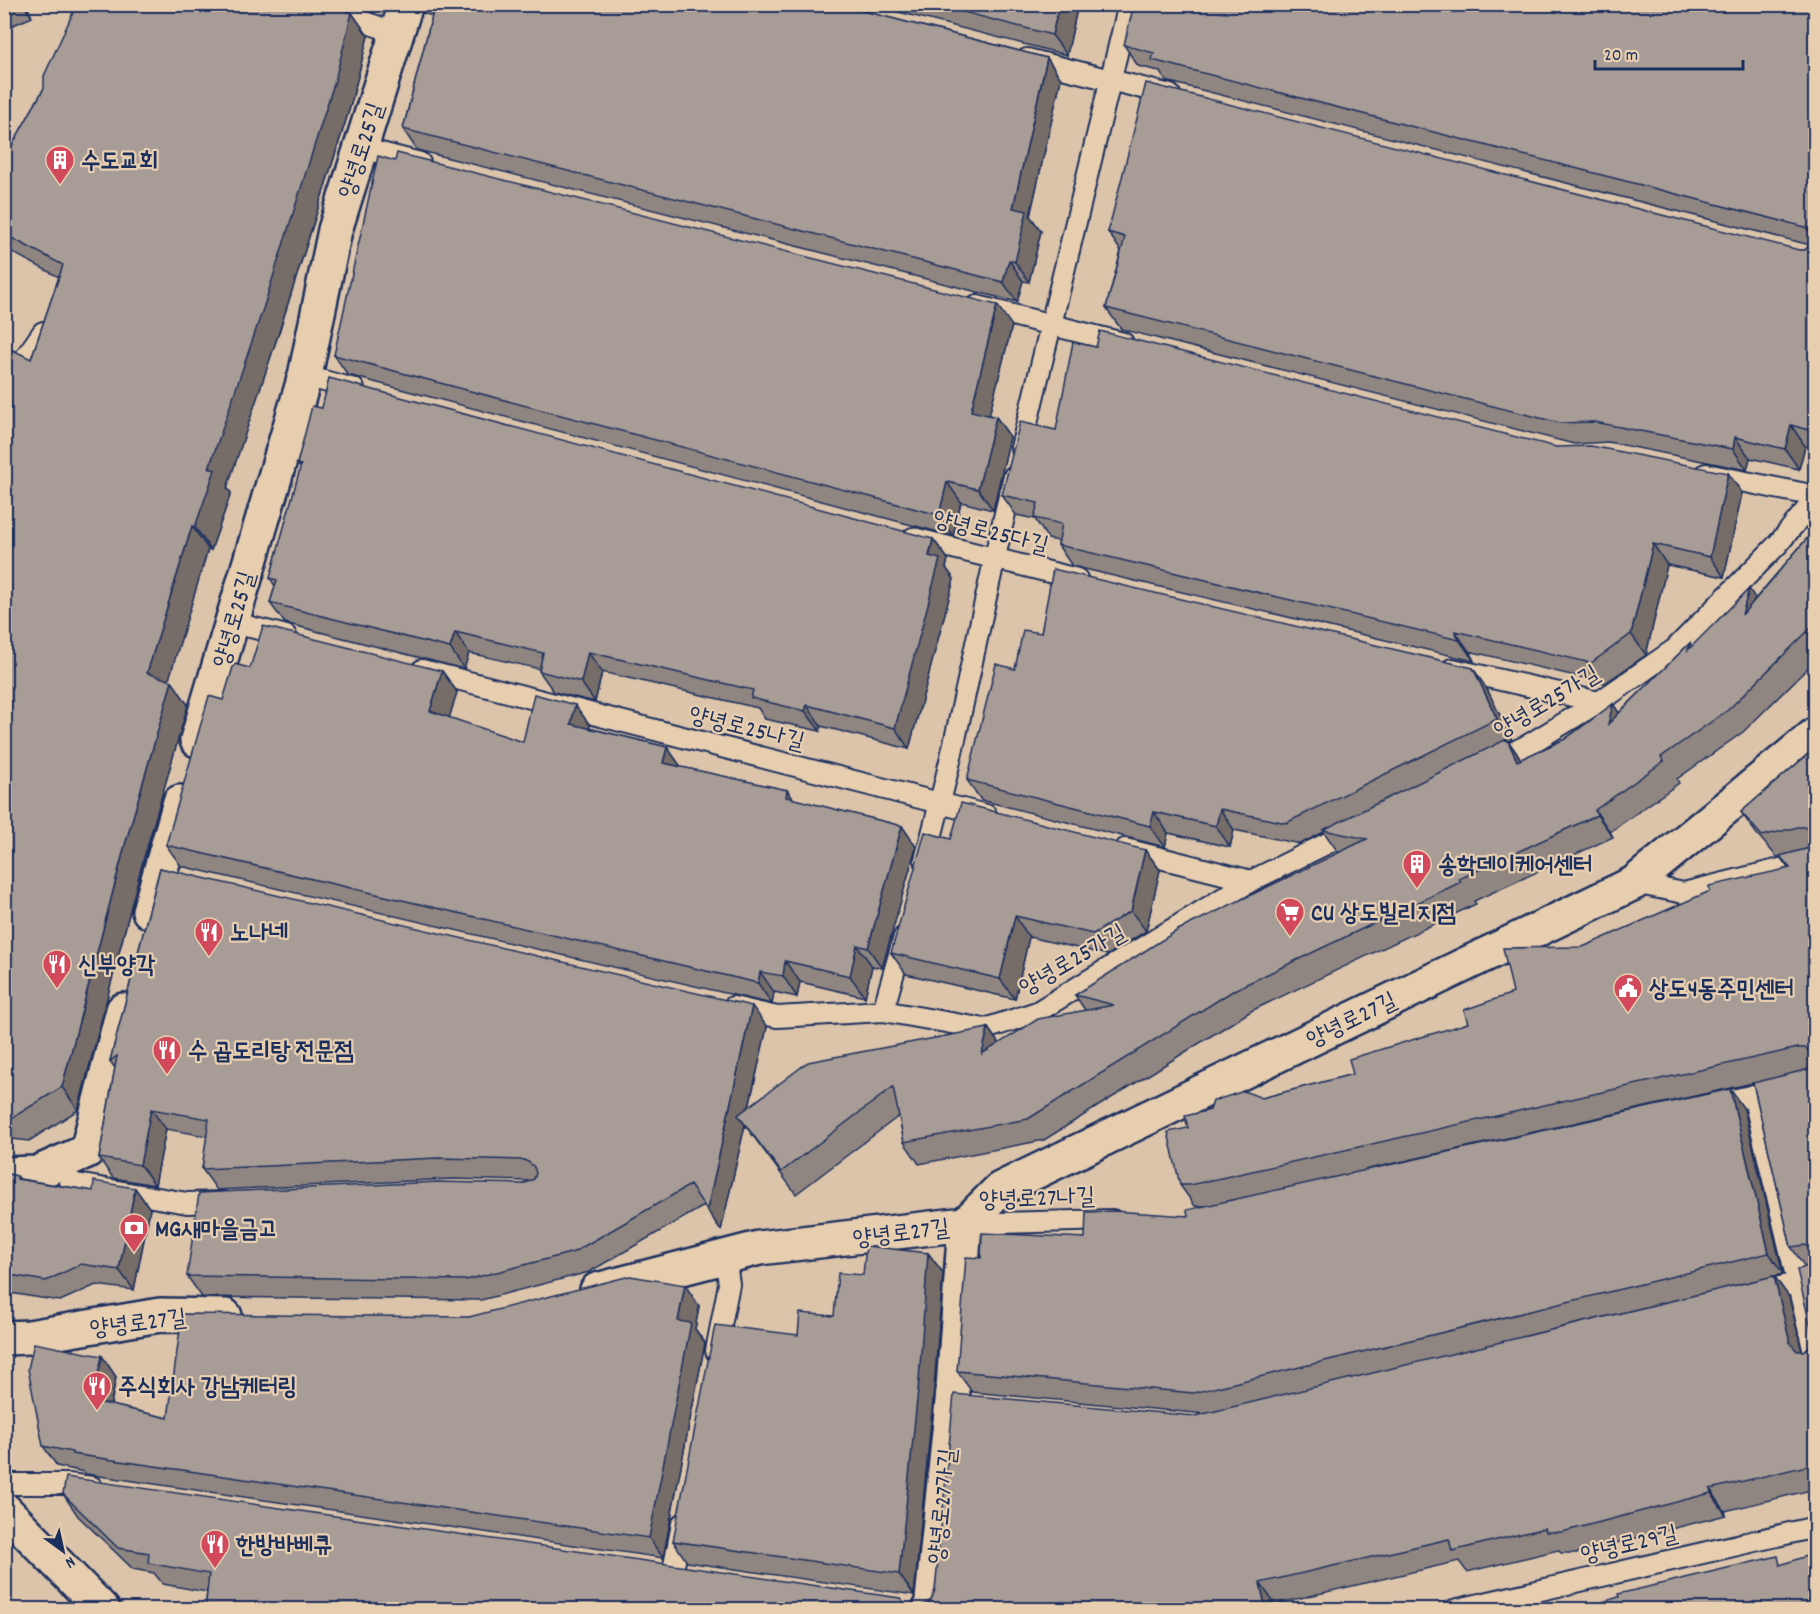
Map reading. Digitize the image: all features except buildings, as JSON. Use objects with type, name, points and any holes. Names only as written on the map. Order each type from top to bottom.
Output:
[{"type":"street","name":"양녕로25길","points":[[141,942],[171,876],[231,622],[305,376],[335,230],[402,19]]},
{"type":"street","name":"양녕로27길","points":[[564,1298],[759,1248],[965,1224],[999,1189],[1635,883],[1815,734]]},
{"type":"street","points":[[4,1174],[36,1173],[87,1150],[132,977]]},
{"type":"street","name":"양녕로27가길","points":[[926,1608],[963,1403],[965,1224]]},
{"type":"street","name":"양녕로27길","points":[[4,1338],[29,1337],[160,1315],[256,1316]]},
{"type":"street","points":[[4,1509],[103,1610]]},
{"type":"lane","points":[[311,4],[402,19]]},
{"type":"lane","points":[[921,873],[941,803],[993,559],[1129,4]]},
{"type":"lane","points":[[1008,54],[1190,100]]},
{"type":"lane","points":[[361,148],[442,169]]},
{"type":"lane","points":[[959,301],[1144,348]]},
{"type":"lane","points":[[4,388],[43,332]]},
{"type":"lane","points":[[305,376],[374,395]]},
{"type":"lane","points":[[1687,470],[1815,497]]},
{"type":"lane","name":"양녕로25가길","points":[[1474,771],[1528,745],[1599,702],[1675,649],[1778,544],[1815,497]]},
{"type":"lane","name":"양녕로25다길","points":[[890,532],[1097,584]]},
{"type":"lane","points":[[231,622],[300,639]]},
{"type":"lane","points":[[1431,663],[1599,702]]},
{"type":"lane","name":"양녕로25나길","points":[[403,666],[1010,820]]},
{"type":"lane","name":"양녕로25가길","points":[[719,1004],[777,1017],[883,1011],[985,1029],[1037,1012],[1251,881],[1368,823]]},
{"type":"lane","points":[[1101,843],[1251,881]]},
{"type":"lane","points":[[1635,883],[1684,894],[1815,860]]},
{"type":"lane","points":[[883,1011],[909,919]]},
{"type":"lane","points":[[1695,1108],[1815,1081]]},
{"type":"lane","points":[[1753,1095],[1806,1280],[1815,1361]]},
{"type":"lane","points":[[62,1162],[71,1183],[187,1203],[244,1201]]},
{"type":"lane","name":"양녕로27나길","points":[[965,1224],[1126,1220]]},
{"type":"lane","points":[[714,1364],[729,1284],[725,1256]]},
{"type":"lane","points":[[1739,1297],[1806,1280]]},
{"type":"lane","points":[[4,1484],[68,1484],[116,1490]]},
{"type":"lane","points":[[673,1571],[686,1502]]},
{"type":"lane","name":"양녕로29길","points":[[1454,1610],[1520,1602],[1815,1527]]},
{"type":"lane","points":[[649,1568],[696,1575]]},
{"type":"place","name":"수도교회","points":[[60,186]]},
{"type":"place","name":"송학데이케어센터","points":[[1417,890]]},
{"type":"place","name":"CU 상도빌리지점","points":[[1290,938]]},
{"type":"place","name":"노나네","points":[[209,958]]},
{"type":"place","name":"신부양각","points":[[57,990]]},
{"type":"place","name":"상도4동주민센터","points":[[1628,1014]]},
{"type":"place","name":"수 곱도리탕 전문점","points":[[167,1076]]},
{"type":"place","name":"MG새마을금고","points":[[134,1254]]},
{"type":"place","name":"주식회사 강남케터링","points":[[97,1412]]},
{"type":"place","name":"한방바베큐","points":[[215,1570]]}]
